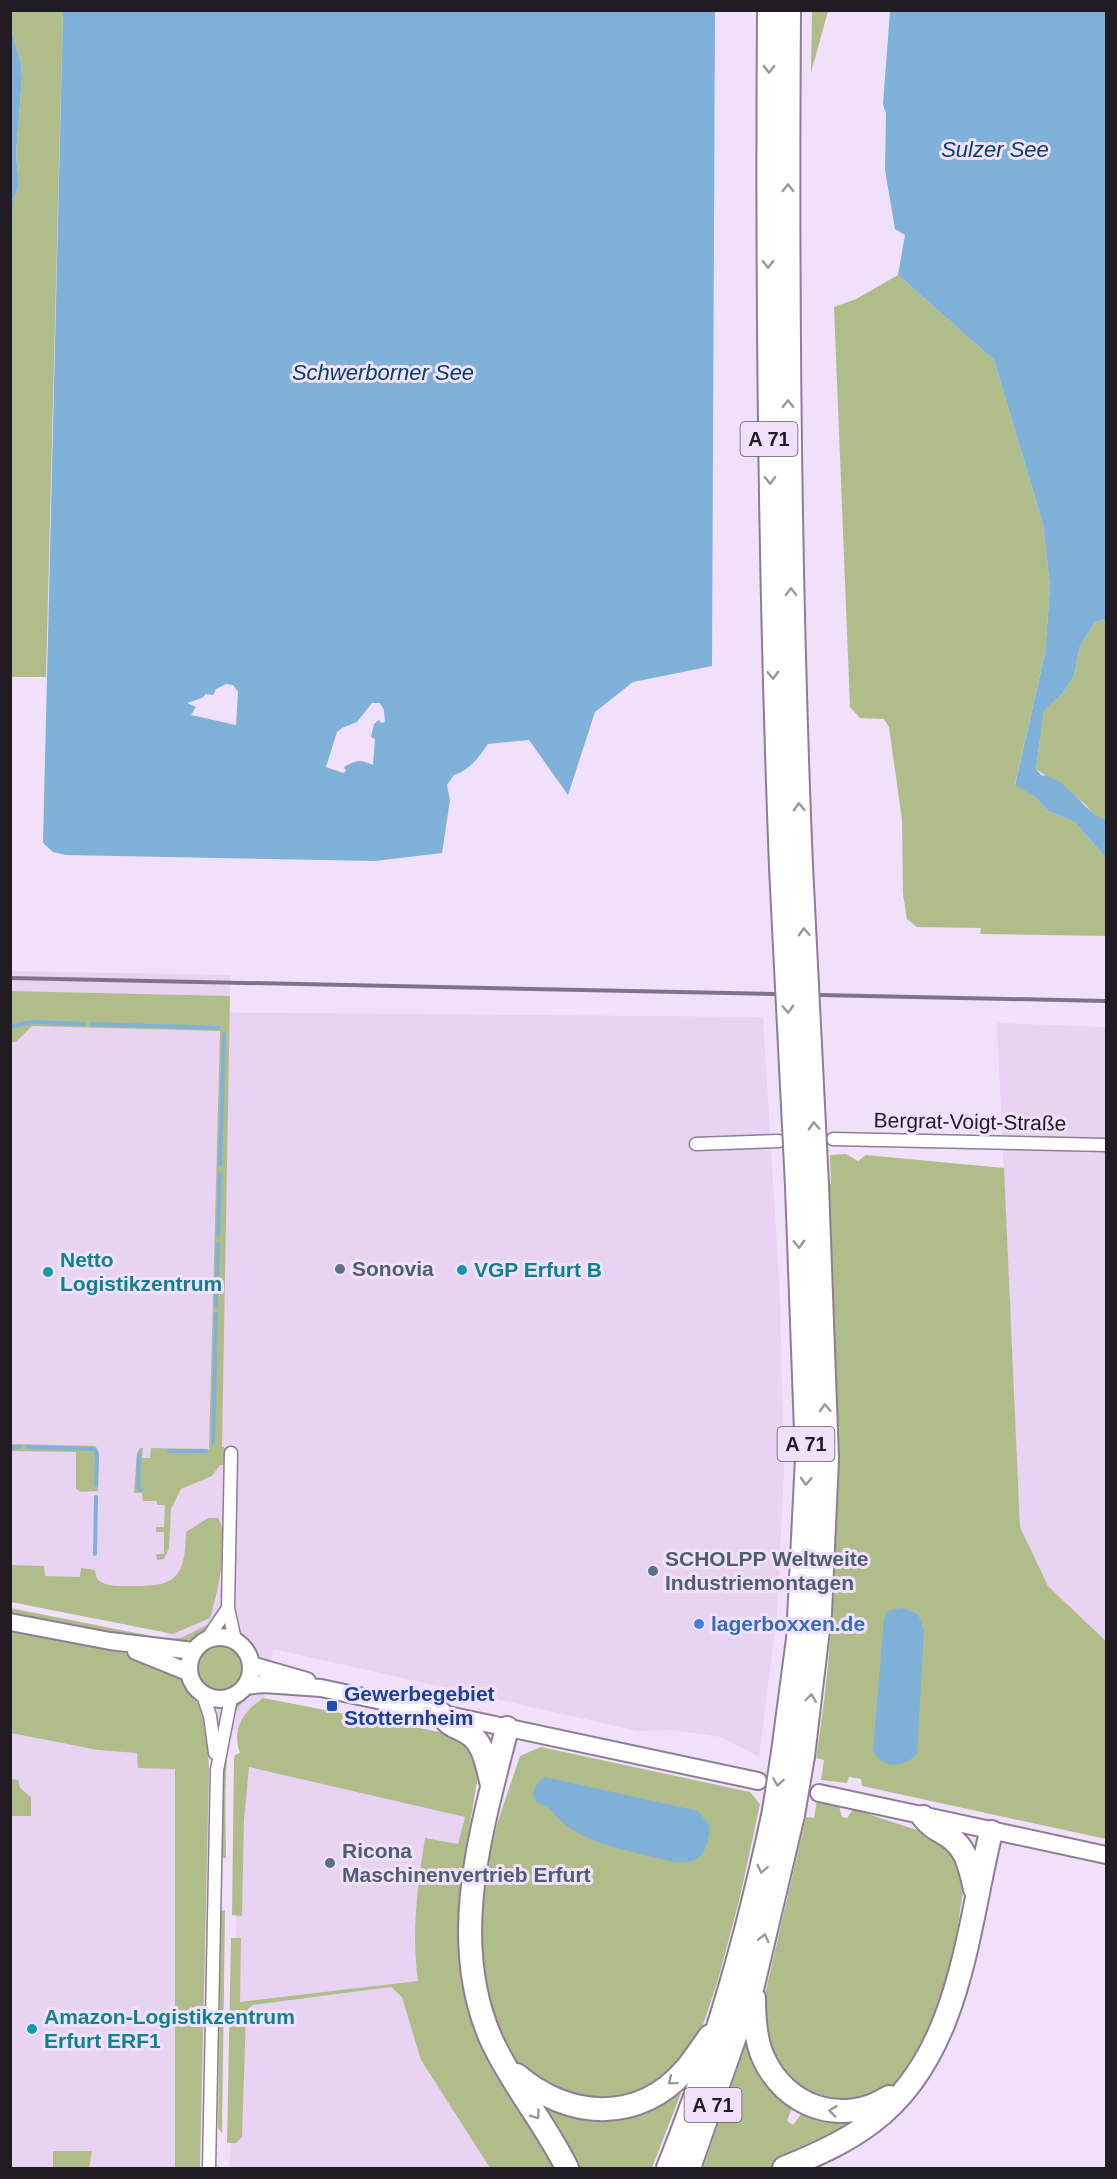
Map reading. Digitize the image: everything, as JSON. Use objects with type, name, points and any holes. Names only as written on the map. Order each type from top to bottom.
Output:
[{"type":"highway","name":"A 71","points":[[689,2169],[722,2081],[753,1985],[793,1754],[818,1635],[827,1459],[807,1185],[791,866],[773,663],[767,319],[769,10]]},
{"type":"highway","name":"A 71","points":[[789,10],[789,434],[793,660],[791,866]]},
{"type":"highway","points":[[441,1714],[451,1727],[472,1736],[477,1743],[492,1787]]},
{"type":"highway","points":[[507,1728],[492,1787],[470,1908],[468,1943],[472,1974],[480,2008],[491,2039],[567,2169]]},
{"type":"highway","name":"A 71","points":[[668,2169],[722,2020],[783,1813]]},
{"type":"highway","points":[[923,1816],[932,1829],[956,1841],[969,1864],[976,1893]]},
{"type":"highway","points":[[784,2169],[824,2151],[872,2122],[893,2104],[933,2050],[951,2003],[991,1832]]},
{"type":"highway","points":[[753,1985],[754,2019],[762,2054],[782,2087],[802,2102],[830,2111],[850,2112],[868,2108],[906,2087]]},
{"type":"highway","points":[[506,2065],[535,2091],[567,2105],[600,2110],[618,2108],[654,2095],[669,2085],[685,2070],[722,2020]]},
{"type":"main road","points":[[10,1622],[110,1641],[193,1651]]},
{"type":"main road","points":[[216,1636],[235,1640],[243,1647],[251,1665],[245,1686],[231,1698],[217,1700],[203,1695],[190,1681],[188,1672],[193,1651],[207,1639],[216,1636]]},
{"type":"main road","points":[[110,1641],[188,1672]]},
{"type":"main road","points":[[251,1665],[299,1677],[321,1688]]},
{"type":"main road","points":[[245,1686],[264,1684],[321,1688],[758,1781]]},
{"type":"main road","points":[[819,1793],[991,1832],[1107,1855]]},
{"type":"street","name":"Bergrat-Voigt-Straße","points":[[833,1139],[1107,1145]]},
{"type":"street","points":[[696,1144],[779,1141]]},
{"type":"street","points":[[231,1453],[228,1608],[235,1640]]},
{"type":"street","points":[[207,1639],[228,1608]]},
{"type":"street","points":[[203,1695],[211,1724],[217,1770]]},
{"type":"street","points":[[209,2169],[217,1770],[226,1713],[231,1698]]},
{"type":"shaded area","points":[[11,971],[230,975],[230,996],[11,991]]},
{"type":"shaded area","points":[[11,1001],[55,1011],[763,1017],[780,1297],[784,1471],[777,1614],[759,1757],[721,1737],[672,1730],[638,1731],[273,1649],[264,1701],[465,1816],[457,1849],[454,1977],[548,2168],[229,2168],[232,2134],[239,1760],[245,1730],[190,1729],[183,2168],[11,2168],[11,1641],[151,1677],[169,1627],[11,1593]]},
{"type":"shaded area","points":[[997,1023],[1106,1027],[1106,1640],[1048,1586],[1020,1527]]},
{"type":"green space","points":[[11,10],[63,11],[46,677],[11,677],[10,267],[13,201],[19,185],[16,154],[22,78],[21,63],[11,29]]},
{"type":"green space","points":[[812,11],[828,11],[811,73]]},
{"type":"green space","points":[[898,275],[994,360],[1043,524],[1050,586],[1045,653],[1015,784],[1035,797],[1048,811],[1075,822],[1106,858],[1106,936],[980,934],[981,928],[917,927],[907,919],[903,894],[902,820],[889,727],[884,719],[860,718],[850,707],[834,307],[856,299]]},
{"type":"green space","points":[[1106,619],[1106,820],[1096,817],[1084,803],[1036,769],[1044,711],[1063,693],[1074,676],[1080,646],[1095,622]]},
{"type":"green space","points":[[11,991],[230,996],[222,1447],[225,1448],[224,1465],[220,1465],[212,1476],[181,1489],[171,1509],[169,1548],[164,1559],[157,1560],[156,1554],[164,1554],[164,1532],[156,1532],[156,1527],[164,1527],[165,1505],[157,1505],[157,1501],[143,1501],[142,1493],[134,1493],[137,1453],[140,1448],[143,1448],[142,1458],[150,1458],[151,1448],[209,1449],[220,1031],[32,1026],[16,1042],[11,1042]]},
{"type":"green space","points":[[846,1154],[858,1161],[866,1155],[1004,1168],[1020,1527],[1048,1586],[1106,1641],[1106,1839],[862,1786],[861,1779],[849,1777],[847,1783],[821,1780],[824,1760],[816,1758],[826,1687],[832,1615],[837,1471],[828,1184],[831,1184],[830,1155]]},
{"type":"green space","points":[[11,1444],[95,1446],[99,1454],[98,1491],[81,1492],[76,1489],[76,1452],[11,1451]]},
{"type":"green space","points":[[208,1518],[218,1518],[222,1527],[223,1539],[222,1567],[210,1618],[173,1634],[11,1602],[11,1565],[44,1566],[45,1576],[80,1577],[81,1568],[95,1570],[97,1579],[112,1586],[144,1586],[167,1582],[180,1570],[186,1532]]},
{"type":"green space","points":[[10,1608],[166,1639],[181,1638],[207,1625],[205,1631],[195,1639],[177,1643],[152,1641],[11,1613]]},
{"type":"green space","points":[[10,1630],[93,1645],[147,1659],[180,1678],[188,1693],[201,1707],[208,1742],[209,1771],[200,2168],[175,2168],[175,1769],[138,1768],[137,1753],[98,1750],[11,1733]]},
{"type":"green space","points":[[219,1646],[235,1653],[242,1669],[235,1685],[219,1692],[203,1685],[196,1669],[203,1653]]},
{"type":"green space","points":[[256,1692],[238,1708],[232,1725],[226,1783],[226,1858],[222,1858],[223,1774],[233,1705],[239,1698]]},
{"type":"green space","points":[[263,1698],[455,1735],[473,1750],[478,1775],[460,1886],[458,1924],[462,1974],[471,2015],[559,2168],[490,2168],[421,2060],[402,1997],[391,1987],[252,2005],[246,2014],[242,2137],[236,2143],[227,2143],[231,1938],[241,1938],[240,2002],[418,1981],[415,1927],[425,1838],[458,1844],[465,1817],[249,1767],[244,1820],[242,1916],[232,1915],[234,1759],[235,1755],[240,1753],[238,1728],[250,1709]]},
{"type":"green space","points":[[541,1747],[750,1792],[760,1804],[740,1897],[718,1980],[699,2037],[691,2052],[651,2090],[600,2104],[538,2086],[513,2061],[504,2046],[487,2003],[478,1947],[486,1872],[497,1824],[520,1756]]},
{"type":"green space","points":[[10,1779],[18,1780],[20,1788],[31,1797],[31,1816],[11,1816]]},
{"type":"green space","points":[[817,1801],[839,1806],[842,1817],[847,1818],[853,1809],[938,1837],[947,1843],[965,1878],[950,1979],[917,2061],[897,2084],[880,2096],[858,2106],[815,2103],[770,2061],[762,2007],[806,1817],[814,1818]]},
{"type":"green space","points":[[225,1910],[222,2133],[218,2128],[221,1911]]},
{"type":"green space","points":[[748,2038],[793,2105],[787,2121],[793,2125],[802,2113],[871,2113],[775,2168],[703,2168]]},
{"type":"green space","points":[[673,2090],[681,2093],[652,2168],[574,2168],[531,2097],[548,2105]]},
{"type":"green space","points":[[53,2151],[92,2151],[89,2168],[53,2168]]},
{"type":"water","name":"Schwerborner See","points":[[63,11],[715,11],[712,666],[633,682],[595,712],[568,795],[529,740],[488,744],[474,762],[465,770],[454,775],[447,785],[450,800],[442,853],[375,861],[66,855],[53,852],[43,843]],"holes":[[[226,684],[233,685],[238,692],[236,725],[191,715],[196,707],[187,703],[202,698],[206,694],[213,695],[216,689]],[[372,703],[380,703],[384,710],[385,722],[381,723],[379,720],[374,724],[371,737],[375,739],[373,765],[362,761],[356,762],[344,767],[346,771],[343,773],[326,767],[337,732],[357,722]]]},
{"type":"water","name":"Sulzer See","points":[[890,11],[1106,11],[1106,619],[1095,622],[1080,646],[1074,676],[1063,693],[1044,711],[1036,769],[1041,775],[1060,782],[1089,810],[1106,820],[1106,858],[1075,822],[1048,811],[1035,797],[1015,785],[1045,653],[1050,586],[1043,524],[994,360],[898,275],[905,235],[895,229],[885,170],[886,114],[883,104]]},
{"type":"water","points":[[11,29],[21,63],[22,78],[16,154],[19,185],[13,201],[11,267]]},
{"type":"water","points":[[903,1608],[918,1614],[924,1630],[917,1754],[906,1762],[893,1765],[881,1761],[873,1750],[884,1619],[889,1610]]},
{"type":"water","points":[[545,1777],[698,1811],[710,1826],[704,1851],[698,1858],[682,1862],[648,1856],[593,1840],[573,1830],[546,1806],[535,1800],[534,1788]]},
{"type":"waterway","points":[[12,1026],[33,1022],[84,1024]]},
{"type":"waterway","points":[[92,1024],[218,1028]]},
{"type":"waterway","points":[[220,1165],[224,1034]]},
{"type":"waterway","points":[[218,1235],[220,1173]]},
{"type":"waterway","points":[[216,1306],[218,1244]]},
{"type":"waterway","points":[[213,1443],[216,1314]]},
{"type":"waterway","points":[[10,1447],[20,1447]]},
{"type":"waterway","points":[[28,1447],[95,1449],[97,1455],[96,1485]]},
{"type":"waterway","points":[[169,1451],[206,1451]]},
{"type":"waterway","points":[[139,1455],[138,1487],[141,1490]]},
{"type":"waterway","points":[[95,1554],[96,1497]]},
{"type":"railway","points":[[10,978],[1106,1001]]},
{"type":"place","name":"Sonovia","points":[[340,1269]]},
{"type":"place","name":"VGP Erfurt B","points":[[462,1270]]},
{"type":"place","name":"Netto Logistikzentrum","points":[[48,1272]]},
{"type":"place","name":"SCHOLPP Weltweite Industriemontagen","points":[[653,1571]]},
{"type":"place","name":"lagerboxxen.de","points":[[699,1624]]},
{"type":"place","name":"Gewerbegebiet Stotternheim","points":[[332,1706]]},
{"type":"place","name":"Ricona Maschinenvertrieb Erfurt","points":[[330,1863]]},
{"type":"place","name":"Amazon-Logistikzentrum Erfurt ERF1","points":[[32,2029]]}]
